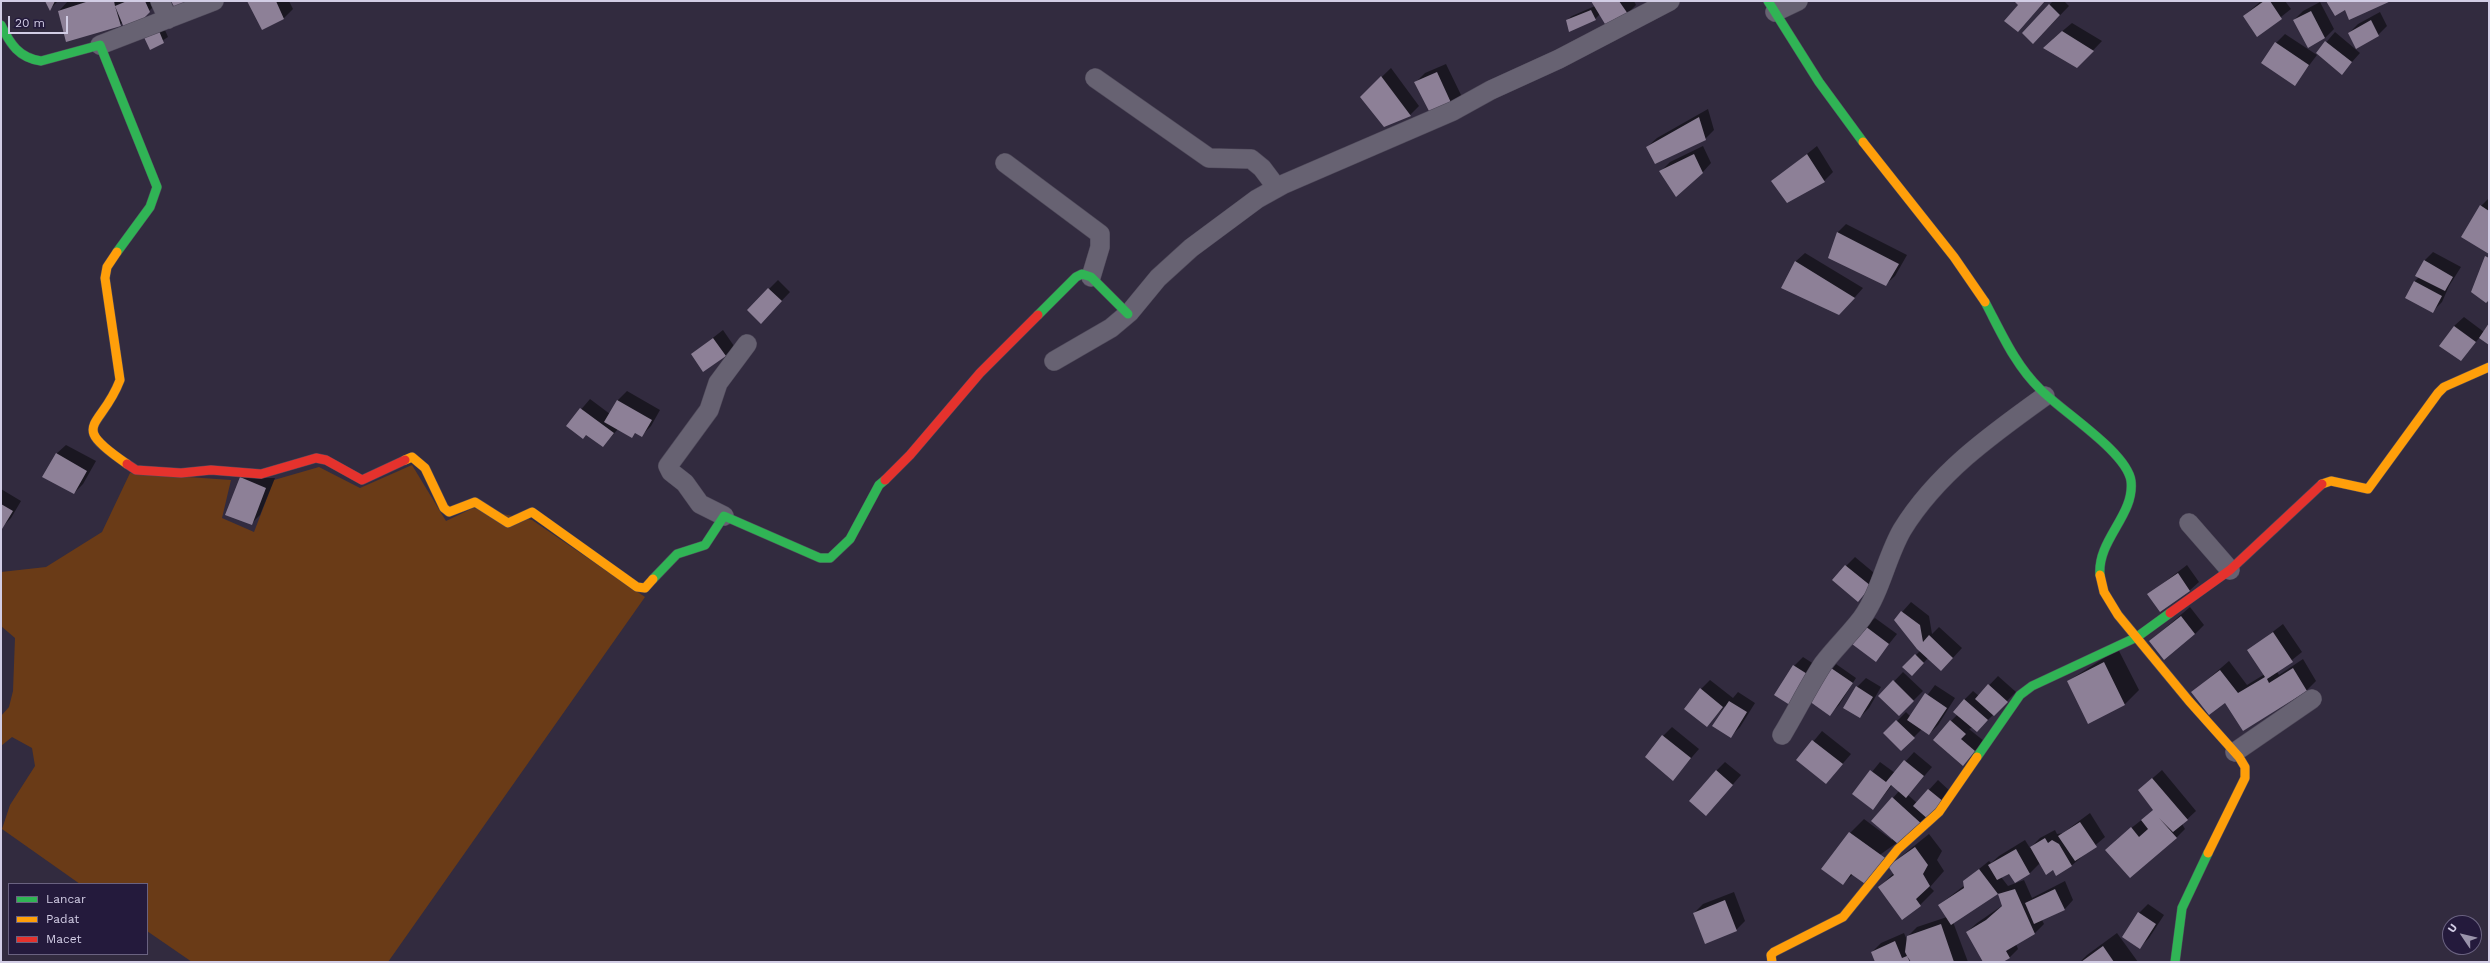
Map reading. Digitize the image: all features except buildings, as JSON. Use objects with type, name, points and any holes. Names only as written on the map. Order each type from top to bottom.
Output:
[{"type":"street","points":[[160,1],[168,19]]},
{"type":"street","points":[[1,26],[14,49],[34,61],[41,61],[100,45],[214,1]]},
{"type":"street","points":[[1054,361],[1111,328],[1128,314],[1158,278],[1191,248],[1257,199],[1277,188],[1373,144],[1452,111],[1670,1]]},
{"type":"street","points":[[1798,1],[1772,7],[1836,107],[1972,282],[2009,349],[2045,396],[2112,452],[2125,467],[2131,479],[2131,492],[2127,507],[2104,546],[2100,565],[2101,583],[2105,594],[2137,637],[2186,697],[2235,752],[2245,767],[2245,778],[2182,908],[2175,962]]},
{"type":"street","points":[[100,45],[158,187],[150,207],[107,267],[106,278],[120,380],[114,393],[98,416],[93,428],[93,436],[100,446],[132,468],[140,471],[181,473],[211,470],[261,474],[316,458],[326,460],[362,480],[412,457],[425,468],[444,508],[449,512],[475,502],[508,524],[532,512],[637,587],[646,588],[677,554],[705,545],[724,516]]},
{"type":"street","points":[[1095,78],[1209,158],[1251,159],[1262,168],[1277,188]]},
{"type":"street","points":[[1005,163],[1100,234],[1100,247],[1091,277]]},
{"type":"street","points":[[747,344],[718,383],[709,410],[668,466],[671,472],[685,483],[700,504],[820,558],[830,558],[850,539],[879,485],[910,455],[980,373],[1076,277],[1082,274],[1091,277],[1128,314]]},
{"type":"street","points":[[1772,962],[1771,955],[1774,952],[1843,917],[1898,849],[1939,812],[2020,696],[2032,686],[2137,637],[2230,570],[2322,484],[2331,481],[2368,489],[2438,393],[2444,387],[2489,367]]},
{"type":"street","points":[[1782,735],[1823,665],[1862,618],[1873,599],[1902,531],[1916,511],[1951,470],[1980,443],[2045,396]]},
{"type":"street","points":[[2189,523],[2230,570]]},
{"type":"street","points":[[2235,752],[2312,699]]},
{"type":"shaded area","points":[[412,465],[446,521],[473,508],[532,520],[645,597],[388,962],[192,962],[148,932],[148,883],[79,883],[2,829],[10,805],[35,766],[32,748],[12,737],[1,746],[1,716],[9,707],[13,691],[15,638],[1,626],[1,572],[46,567],[102,532],[130,473],[231,480],[222,518],[254,532],[274,480],[319,467],[360,488]]},
{"type":"traffic: fast","points":[[1768,1],[1819,82],[1863,142]]},
{"type":"traffic: fast","points":[[1,25],[16,49],[27,57],[41,61],[100,45],[157,187],[150,207],[117,252]]},
{"type":"traffic: fast","points":[[1038,315],[1076,277],[1082,274],[1091,277],[1128,314]]},
{"type":"traffic: fast","points":[[1985,302],[2009,348],[2031,380],[2106,445],[2118,457],[2127,470],[2131,481],[2131,493],[2122,516],[2104,550],[2100,575]]},
{"type":"traffic: fast","points":[[653,579],[677,554],[705,545],[724,516],[820,558],[830,558],[850,539],[879,485],[885,480]]},
{"type":"traffic: fast","points":[[1977,757],[2020,695],[2032,686],[2137,637],[2170,613]]},
{"type":"traffic: fast","points":[[2175,962],[2182,908],[2208,853]]},
{"type":"traffic: slow","points":[[1863,142],[1954,257],[1985,302]]},
{"type":"traffic: slow","points":[[117,252],[107,267],[105,278],[120,380],[94,425],[93,433],[98,441],[127,464]]},
{"type":"traffic: slow","points":[[2322,484],[2331,481],[2368,489],[2438,393],[2444,387],[2489,367]]},
{"type":"traffic: slow","points":[[405,460],[412,457],[425,468],[444,508],[449,512],[475,502],[508,523],[532,512],[637,587],[645,588],[653,579]]},
{"type":"traffic: slow","points":[[2100,575],[2104,592],[2118,615],[2189,701],[2239,757],[2245,767],[2245,778],[2208,853]]},
{"type":"traffic: slow","points":[[1772,962],[1771,955],[1774,952],[1843,917],[1898,849],[1939,812],[1977,757]]},
{"type":"traffic: jam","points":[[885,480],[910,455],[980,373],[1038,315]]},
{"type":"traffic: jam","points":[[127,464],[136,470],[181,473],[211,470],[261,474],[316,458],[326,460],[362,480],[405,460]]},
{"type":"traffic: jam","points":[[2170,613],[2230,570],[2322,484]]}]
